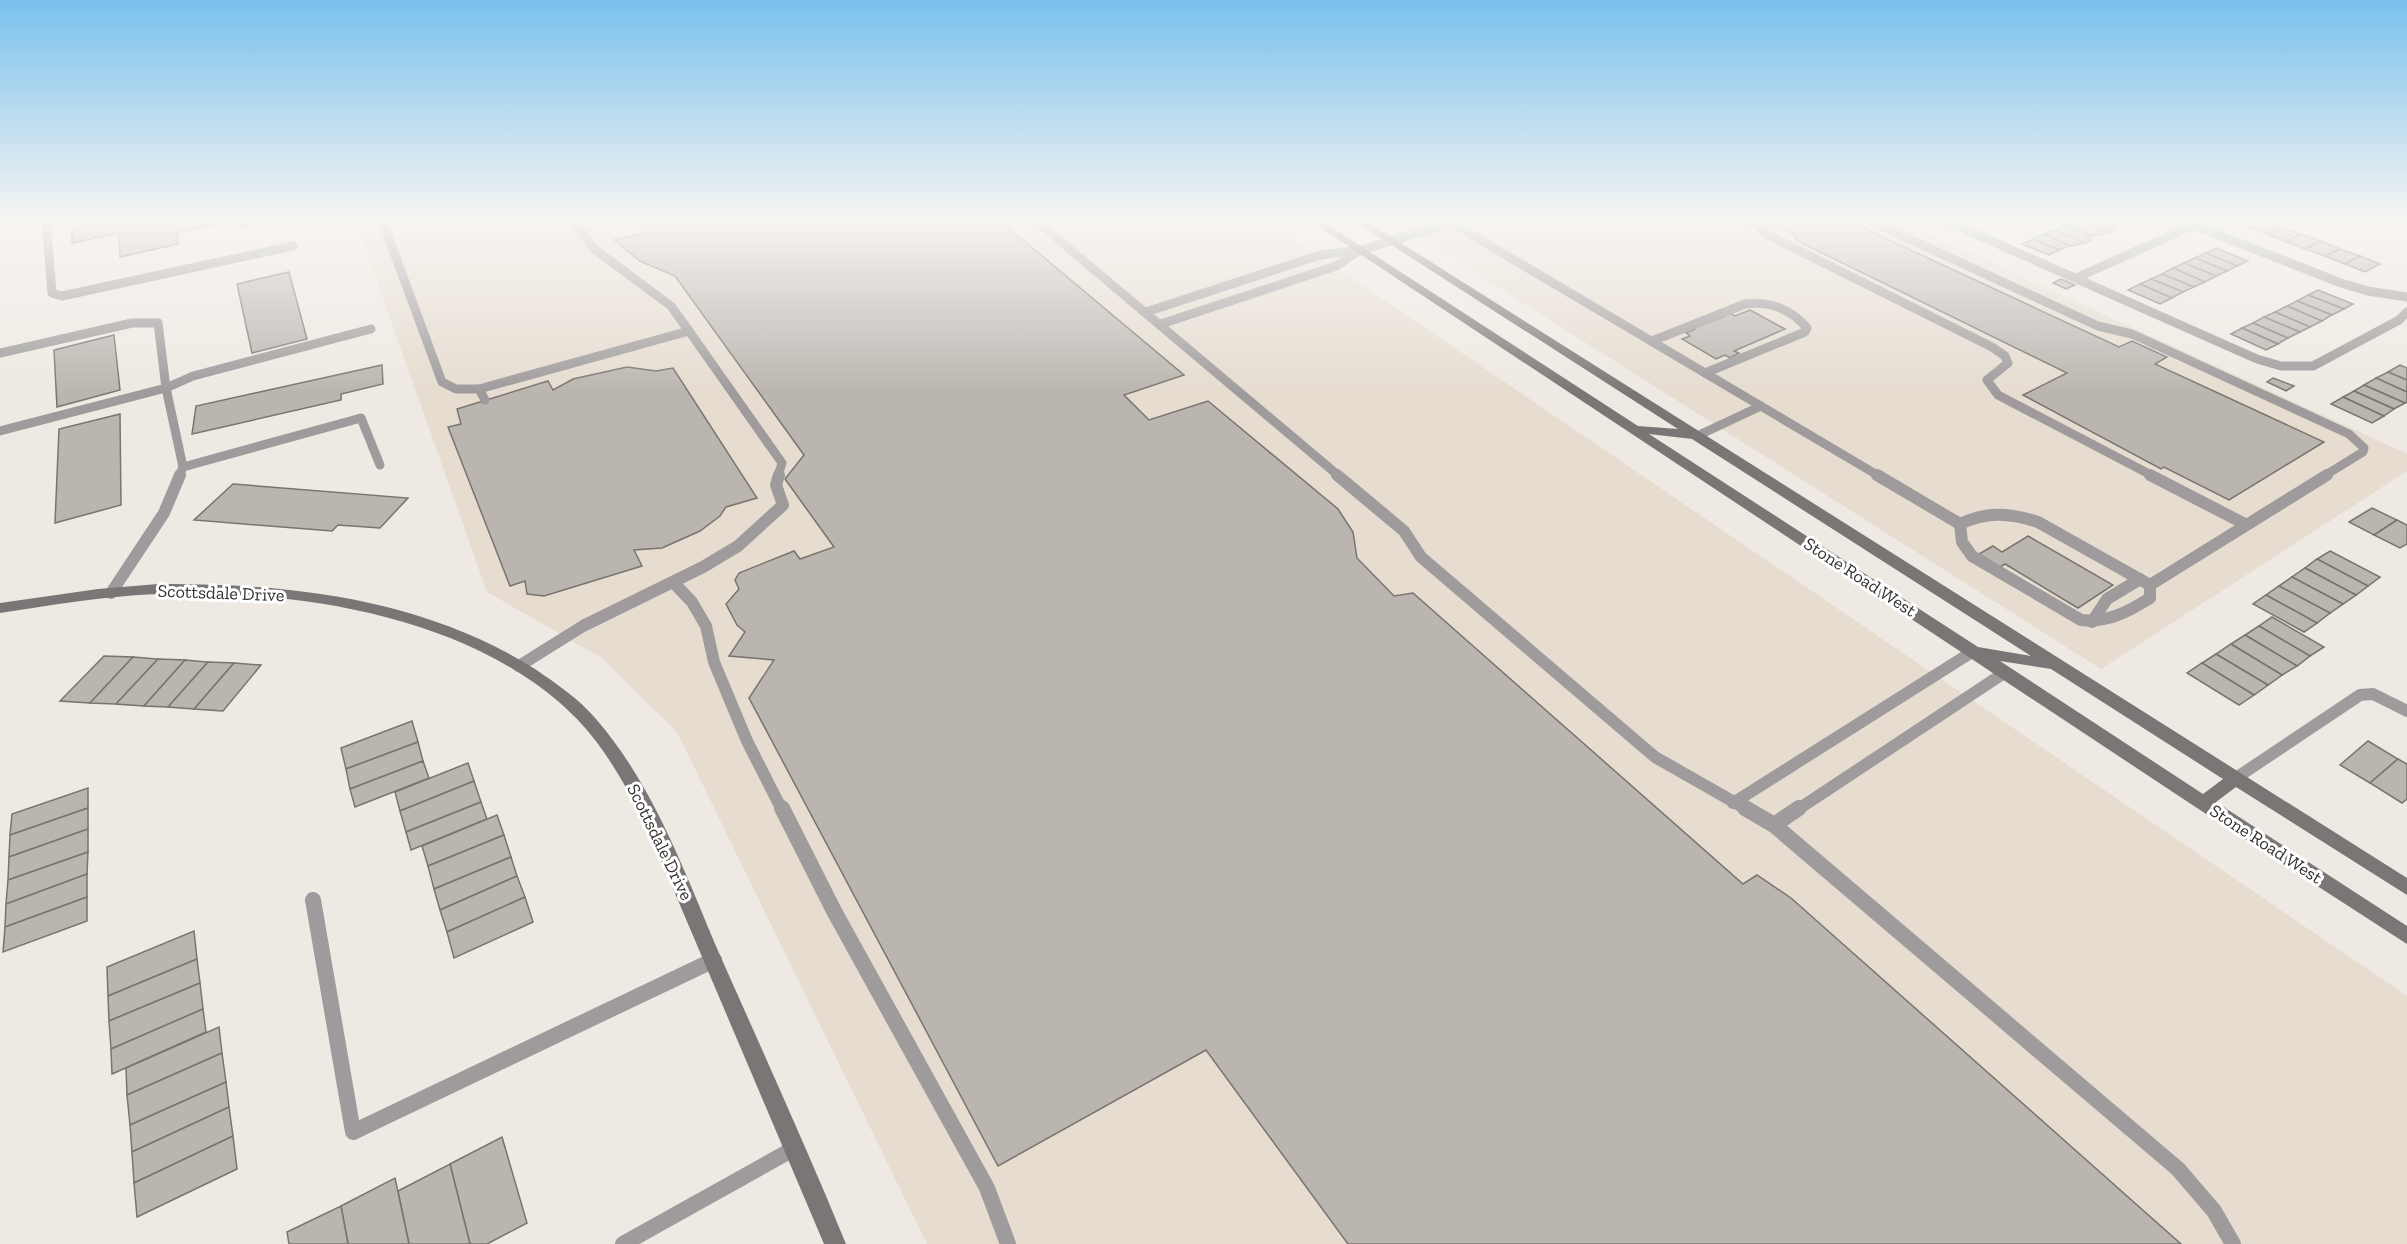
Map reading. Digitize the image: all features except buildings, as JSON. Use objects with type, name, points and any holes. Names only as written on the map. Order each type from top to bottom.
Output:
[{"type":"main road","name":"Stone Road West","points":[[1402,277],[2407,936]]},
{"type":"main road","name":"Stone Road West","points":[[1448,277],[2407,887]]},
{"type":"main road","points":[[1633,428],[1696,436]]},
{"type":"main road","name":"Scottsdale Drive","points":[[0,608],[158,589],[252,590],[333,601],[447,630],[519,666],[549,687],[591,724],[635,787],[655,825],[835,1244]]},
{"type":"main road","points":[[1972,652],[2059,666]]},
{"type":"main road","points":[[2203,803],[2236,778]]},
{"type":"lane","points":[[51,277],[52,293],[62,296],[150,277]]},
{"type":"lane","points":[[404,277],[442,382],[456,389],[479,389],[689,331]]},
{"type":"lane","points":[[519,666],[583,626],[673,582],[738,546],[783,505],[776,485],[782,463],[670,306],[632,277]]},
{"type":"lane","points":[[1104,277],[1404,531],[1421,558],[1655,757],[1774,825],[2178,1169],[2214,1210],[2233,1244]]},
{"type":"lane","points":[[1146,312],[1253,277]]},
{"type":"lane","points":[[1161,324],[1303,277]]},
{"type":"lane","points":[[1543,277],[1960,524]]},
{"type":"lane","points":[[1852,277],[2006,356],[2008,363],[2005,368],[1989,376],[1987,380],[1998,395],[2245,524]]},
{"type":"lane","points":[[1992,277],[2098,326],[2132,334],[2349,434],[2364,448],[2363,452],[2245,524],[2145,582],[2107,599],[2092,622]]},
{"type":"lane","points":[[2327,277],[2355,288],[2407,297]]},
{"type":"lane","points":[[2076,278],[2257,359],[2297,368],[2313,366],[2399,320],[2407,312]]},
{"type":"lane","points":[[1652,341],[1754,302],[1778,307],[1797,317],[1807,327],[1805,332],[1705,373]]},
{"type":"lane","points":[[0,353],[132,323],[158,323],[166,388],[183,467],[164,513],[111,593]]},
{"type":"lane","points":[[0,430],[166,388],[193,376],[371,329]]},
{"type":"lane","points":[[479,389],[485,400]]},
{"type":"lane","points":[[1696,436],[1761,406]]},
{"type":"lane","points":[[183,467],[361,418],[380,465]]},
{"type":"lane","points":[[1986,514],[2018,515],[2038,522],[2145,582],[2150,598],[2129,612],[2092,622],[2072,616],[1972,556],[1963,547],[1959,536],[1960,524],[1974,516],[1986,514]]},
{"type":"lane","points":[[673,582],[692,602],[706,626],[714,662],[747,741],[834,911],[987,1188],[1008,1244]]},
{"type":"lane","points":[[1733,803],[1972,652]]},
{"type":"lane","points":[[1774,825],[2004,673]]},
{"type":"lane","points":[[2236,778],[2361,695],[2373,694],[2407,711]]},
{"type":"lane","points":[[314,900],[353,1132],[714,960]]},
{"type":"lane","points":[[623,1244],[795,1148]]},
{"type":"shaded area","points":[[376,277],[1350,277],[2407,996],[2407,1244],[927,1244],[677,732],[602,658],[487,592]]},
{"type":"shaded area","points":[[1482,277],[2022,277],[2407,454],[2407,471],[2101,669]]}]
